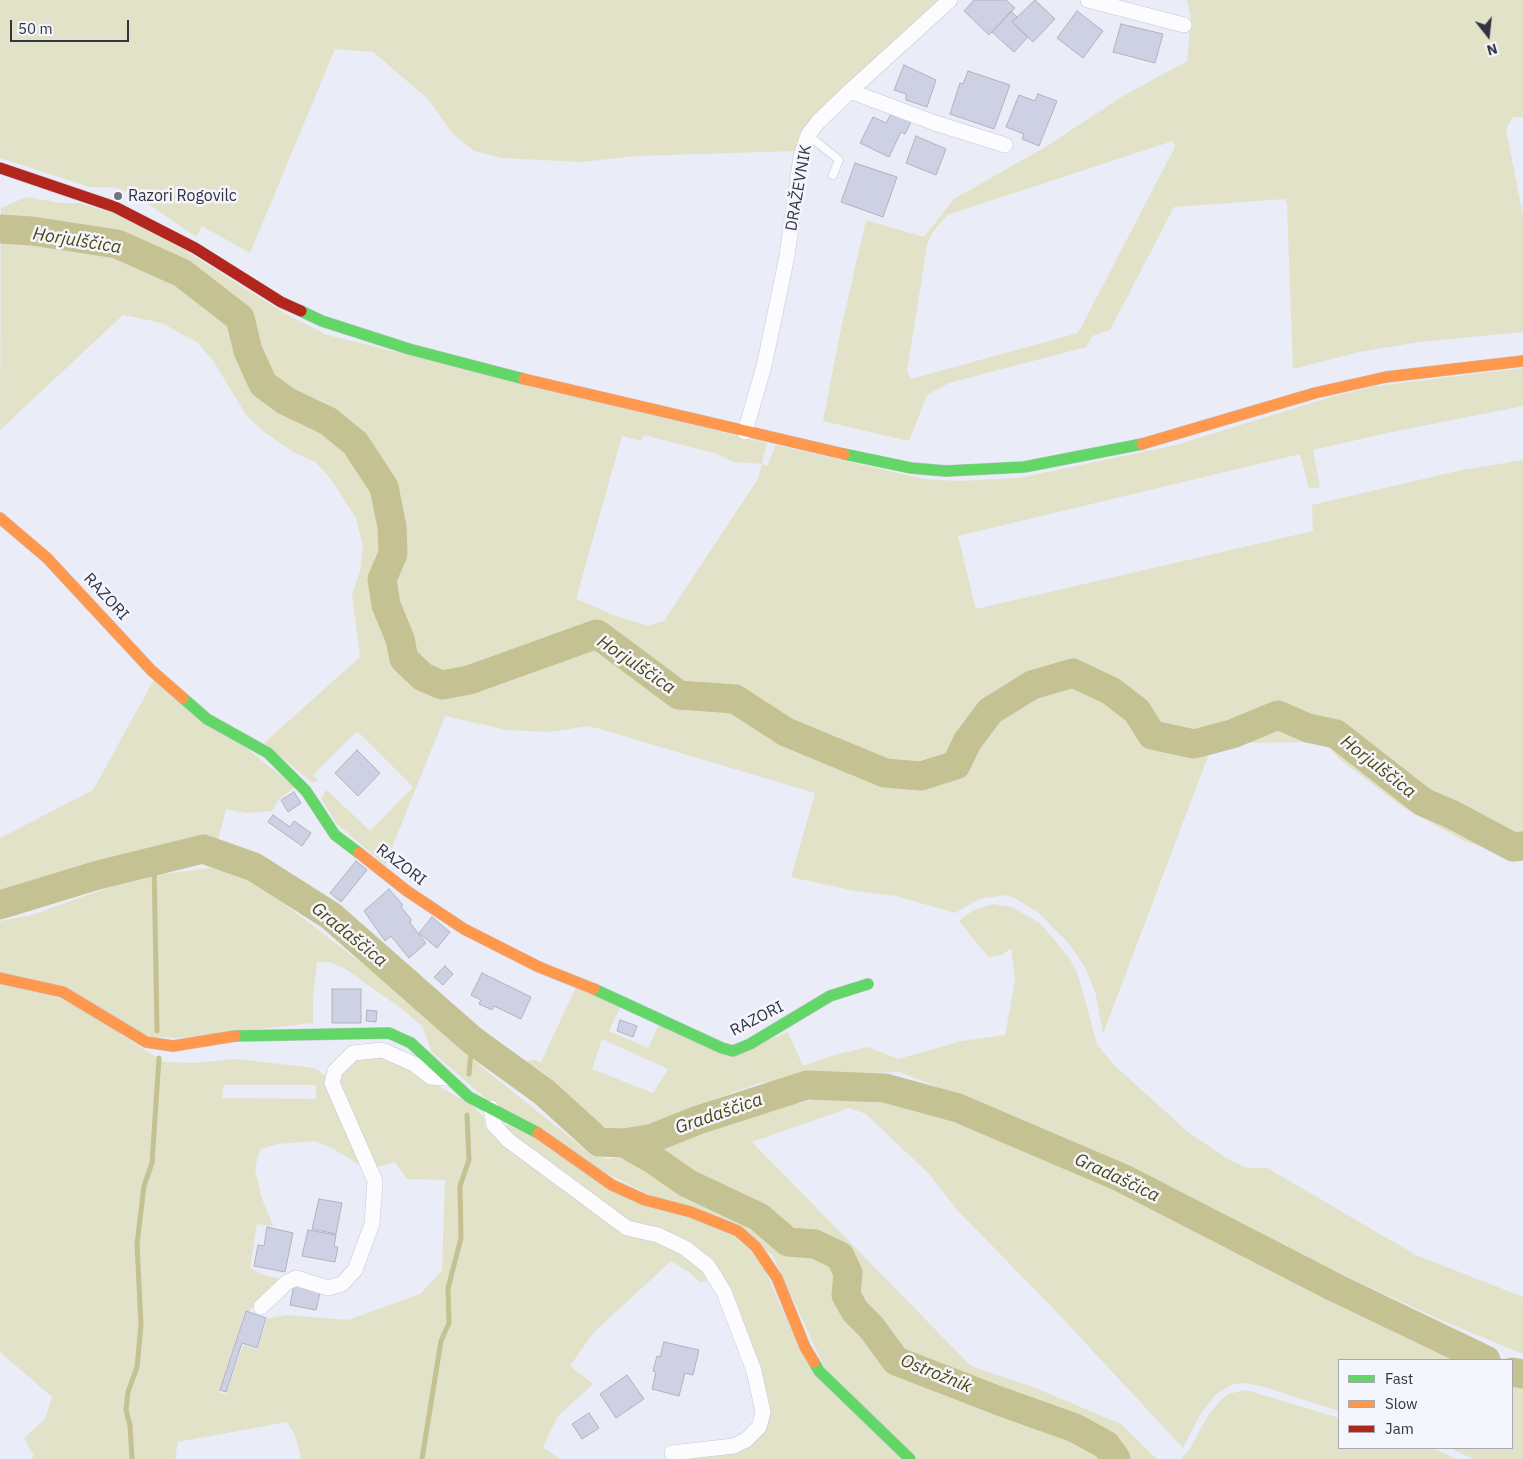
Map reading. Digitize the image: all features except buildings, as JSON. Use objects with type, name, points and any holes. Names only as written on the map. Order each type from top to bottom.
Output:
[{"type":"street","name":"DRAŽEVNIK","points":[[745,432],[764,366],[787,256],[801,156],[808,135],[818,122],[850,91],[950,0]]},
{"type":"street","points":[[1088,0],[1184,24]]},
{"type":"street","points":[[850,91],[934,123],[1005,145]]},
{"type":"street","points":[[0,168],[115,207],[148,222],[196,248],[281,302],[322,321],[409,349],[745,432],[910,468],[946,471],[1024,467],[1144,444],[1315,393],[1386,377],[1523,361]]},
{"type":"street","name":"RAZORI","points":[[0,518],[48,558],[151,670],[207,720],[268,753],[306,791],[335,835],[407,891],[464,929],[539,967],[577,981],[722,1048],[733,1051],[750,1044],[830,996],[868,984]]},
{"type":"street","points":[[0,978],[63,992],[146,1042],[173,1046],[224,1036],[273,1037],[365,1032],[389,1033],[411,1043],[446,1078],[469,1097],[530,1128],[612,1186],[644,1200],[692,1212],[738,1231],[756,1247],[777,1278],[805,1347],[818,1371],[910,1459]]},
{"type":"street","points":[[261,1306],[286,1282],[296,1278],[328,1288],[342,1284],[355,1270],[372,1224],[375,1181],[332,1083],[335,1071],[353,1053],[382,1050],[414,1064],[431,1077],[446,1078]]},
{"type":"street","points":[[491,1108],[494,1125],[508,1140],[627,1228],[658,1235],[684,1248],[708,1266],[724,1292],[754,1371],[762,1412],[759,1427],[746,1440],[734,1446],[672,1453]]},
{"type":"lane","points":[[808,135],[839,160],[834,175]]},
{"type":"green space","points":[[0,0],[941,0],[797,151],[636,156],[582,162],[502,158],[474,151],[453,134],[428,99],[373,52],[335,49],[250,253],[202,226],[196,237],[137,196],[123,190],[111,187],[90,187],[0,158]]},
{"type":"green space","points":[[1187,0],[1523,0],[1523,117],[1513,117],[1506,129],[1523,216],[1523,332],[1419,342],[1359,352],[1293,369],[1287,204],[1285,199],[1174,207],[1110,330],[1092,336],[1086,347],[949,383],[927,395],[909,441],[823,421],[841,329],[866,220],[924,237],[954,199],[1047,146],[1123,96],[1187,61],[1191,18]],"holes":[[[1173,141],[1175,147],[1078,333],[911,379],[907,372],[927,245],[932,233],[947,215]]]},
{"type":"green space","points":[[26,197],[60,203],[79,203],[113,213],[170,241],[289,316],[327,335],[767,443],[762,464],[767,466],[776,445],[924,479],[959,481],[1019,478],[1176,445],[1331,397],[1376,386],[1523,368],[1523,406],[1313,450],[1320,487],[1309,489],[1300,454],[958,536],[976,609],[1313,531],[1312,505],[1462,470],[1523,460],[1523,861],[1464,841],[1401,806],[1338,758],[1330,748],[1319,742],[1239,743],[1210,751],[1103,1034],[1096,995],[1085,967],[1070,945],[1039,913],[1015,898],[1005,895],[979,899],[955,913],[896,896],[855,891],[791,877],[815,793],[600,729],[587,726],[550,732],[507,730],[445,716],[385,865],[336,823],[321,798],[327,790],[370,831],[413,787],[357,731],[313,775],[318,780],[313,783],[264,743],[360,657],[352,595],[360,571],[363,547],[356,518],[331,479],[315,462],[293,452],[264,432],[246,415],[214,362],[198,343],[162,323],[123,315],[0,430],[1,208]],"holes":[[[644,435],[714,453],[734,462],[762,464],[758,479],[664,621],[648,626],[616,616],[576,599],[622,436],[641,441]]]},
{"type":"green space","points":[[156,676],[295,787],[279,799],[272,811],[246,813],[226,809],[218,840],[204,837],[0,894],[0,838],[93,790]]},
{"type":"green space","points":[[211,868],[246,875],[364,965],[488,1072],[592,1155],[608,1159],[636,1155],[742,1116],[827,1097],[882,1098],[971,1125],[1047,1159],[1122,1185],[1277,1271],[1460,1359],[1338,1359],[1338,1411],[1261,1386],[1246,1383],[1233,1384],[1215,1395],[1200,1415],[1183,1448],[1051,1306],[958,1211],[929,1174],[866,1114],[849,1108],[752,1142],[971,1366],[1033,1387],[1121,1424],[1157,1459],[916,1459],[828,1375],[772,1254],[613,1181],[484,1097],[432,1052],[422,1026],[402,1009],[344,968],[329,962],[317,962],[313,998],[313,1023],[178,1038],[152,1037],[0,973],[0,921],[32,915],[137,877]]},
{"type":"green space","points":[[993,904],[1012,907],[1041,924],[1070,959],[1078,975],[1097,1044],[1113,1064],[1188,1132],[1229,1160],[1248,1168],[1267,1168],[1416,1255],[1523,1297],[1523,1354],[1441,1320],[1286,1249],[984,1106],[900,1072],[819,1074],[760,1083],[717,1098],[682,1115],[633,1129],[620,1130],[600,1125],[545,1074],[526,1061],[535,1060],[541,1062],[577,985],[622,1003],[609,1031],[648,1048],[660,1023],[728,1056],[788,1032],[803,1066],[831,1056],[868,1047],[898,1059],[962,1041],[1005,1035],[1015,981],[1011,948],[1002,955],[988,957],[959,921],[972,911]],"holes":[[[602,1039],[668,1069],[653,1093],[592,1069]]]},
{"type":"green space","points":[[0,983],[61,996],[164,1062],[195,1063],[234,1059],[317,1069],[327,1078],[366,1169],[332,1148],[314,1141],[278,1144],[260,1149],[255,1168],[261,1196],[273,1226],[257,1224],[250,1268],[263,1275],[280,1279],[249,1311],[245,1310],[219,1393],[226,1394],[243,1345],[257,1350],[267,1319],[286,1315],[348,1320],[420,1294],[442,1271],[445,1180],[407,1179],[395,1162],[373,1168],[337,1081],[349,1060],[382,1054],[472,1105],[484,1118],[485,1128],[622,1230],[679,1249],[711,1279],[700,1282],[689,1272],[671,1261],[594,1332],[570,1366],[593,1384],[558,1416],[543,1447],[560,1459],[301,1459],[295,1435],[287,1422],[178,1442],[175,1459],[31,1459],[34,1456],[24,1438],[45,1419],[52,1397],[0,1352]],"holes":[[[224,1085],[316,1085],[316,1099],[222,1098]]]},
{"type":"green space","points":[[509,1125],[735,1237],[761,1261],[798,1345],[903,1459],[679,1459],[721,1453],[766,1413],[708,1257],[628,1222],[501,1126]]},
{"type":"green space","points":[[1513,1382],[1523,1386],[1523,1459],[1473,1459],[1452,1449],[1513,1449]]},
{"type":"green space","points":[[1246,1390],[1338,1418],[1338,1449],[1435,1449],[1456,1459],[1181,1459],[1189,1450],[1209,1414],[1228,1394]]},
{"type":"waterway","name":"Horjulščica","points":[[0,229],[32,231],[117,244],[182,273],[240,318],[248,351],[263,384],[286,401],[328,421],[355,443],[384,487],[392,527],[393,554],[382,579],[386,605],[400,639],[404,659],[423,677],[442,685],[469,680],[597,634],[679,695],[735,699],[786,732],[885,773],[921,776],[956,765],[967,742],[990,711],[1032,685],[1073,673],[1111,691],[1137,711],[1152,735],[1194,744],[1232,734],[1278,715],[1308,728],[1336,734],[1423,802],[1451,814],[1513,847],[1523,846]]},
{"type":"waterway","name":"Gradaščica","points":[[0,905],[98,875],[203,849],[254,867],[331,916],[472,1040],[544,1092],[599,1142],[624,1143],[653,1138],[698,1120],[807,1085],[885,1088],[958,1108],[1122,1178],[1334,1287],[1484,1359]]},
{"type":"waterway","points":[[154,861],[157,1031]]},
{"type":"waterway","points":[[469,1074],[472,1040]]},
{"type":"waterway","points":[[132,1459],[130,1425],[126,1410],[128,1392],[137,1367],[141,1325],[137,1244],[144,1186],[152,1163],[159,1058]]},
{"type":"waterway","points":[[422,1459],[441,1341],[449,1323],[448,1288],[461,1238],[460,1186],[469,1160],[467,1115]]},
{"type":"waterway","name":"Ostrožnik","points":[[624,1143],[654,1160],[687,1183],[759,1217],[788,1242],[815,1244],[840,1256],[848,1273],[846,1295],[855,1311],[871,1327],[896,1361],[1075,1428],[1106,1445],[1116,1459]]},
{"type":"waterway","name":"Gradaščica","points":[[1513,1372],[1523,1374]]},
{"type":"traffic: fast","points":[[301,311],[322,321],[409,349],[524,379]]},
{"type":"traffic: fast","points":[[844,454],[911,468],[946,471],[1024,467],[1142,444]]},
{"type":"traffic: fast","points":[[183,698],[207,719],[268,753],[306,791],[335,835],[359,853]]},
{"type":"traffic: fast","points":[[594,989],[722,1048],[733,1051],[750,1044],[830,996],[868,984]]},
{"type":"traffic: fast","points":[[235,1036],[389,1033],[411,1043],[469,1097],[538,1133]]},
{"type":"traffic: fast","points":[[814,1362],[819,1371],[910,1459]]},
{"type":"traffic: slow","points":[[1142,444],[1315,393],[1386,377],[1523,361]]},
{"type":"traffic: slow","points":[[524,379],[844,454]]},
{"type":"traffic: slow","points":[[0,518],[47,558],[151,670],[183,698]]},
{"type":"traffic: slow","points":[[359,853],[407,891],[464,929],[539,967],[594,989]]},
{"type":"traffic: slow","points":[[0,978],[63,992],[146,1042],[173,1046],[235,1036]]},
{"type":"traffic: slow","points":[[538,1133],[612,1185],[645,1200],[691,1212],[738,1231],[756,1247],[777,1278],[805,1347],[814,1362]]},
{"type":"traffic: jam","points":[[0,168],[115,207],[195,248],[281,302],[301,311]]},
{"type":"place","name":"Razori Rogovilc","points":[[118,196]]}]
